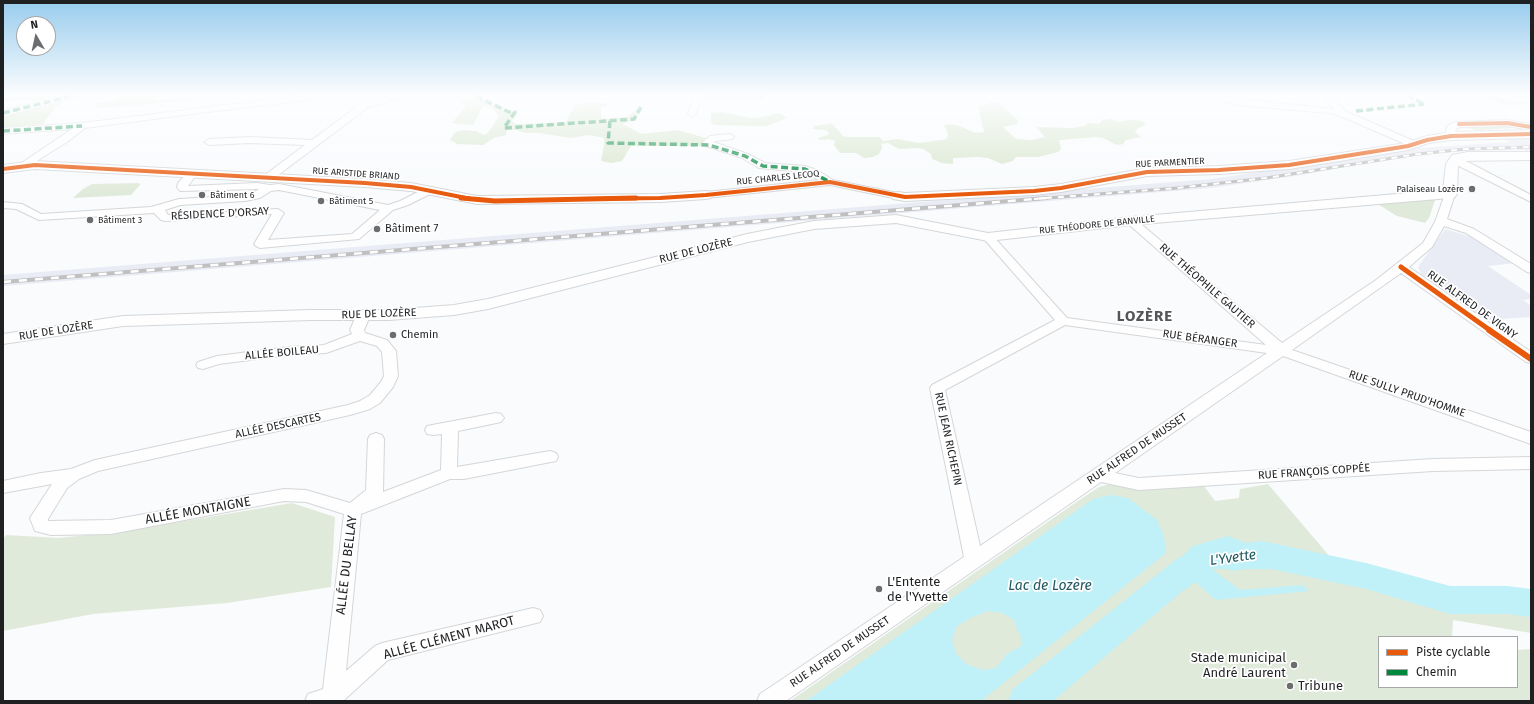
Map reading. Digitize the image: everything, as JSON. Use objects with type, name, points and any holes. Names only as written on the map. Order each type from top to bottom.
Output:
[{"type":"street","points":[[3,131],[53,128]]},
{"type":"street","points":[[24,166],[80,128]]},
{"type":"street","points":[[269,183],[314,143],[334,128]]},
{"type":"street","points":[[1378,128],[1416,143]]},
{"type":"street","points":[[1451,128],[1451,136]]},
{"type":"street","name":"RUE PARMENTIER","points":[[898,196],[905,197],[1034,192],[1062,188],[1130,174],[1288,165],[1451,136],[1531,134]]},
{"type":"street","points":[[729,137],[713,138],[708,142],[709,144],[745,156],[763,166],[806,169],[830,182]]},
{"type":"street","points":[[209,142],[250,140],[314,143]]},
{"type":"street","points":[[1454,160],[1456,158],[1468,156],[1531,156]]},
{"type":"street","points":[[1454,160],[1531,199]]},
{"type":"street","name":"RUE ALFRED DE MUSSET","points":[[768,701],[1099,476],[1401,267],[1428,244],[1441,222],[1450,194],[1450,175],[1454,160]]},
{"type":"street","name":"RUE ARISTIDE BRIAND","points":[[3,169],[24,166],[56,166],[192,174],[269,183],[393,185],[430,190],[464,199],[495,201],[660,198],[706,195]]},
{"type":"street","name":"RUE CHARLES LECOQ","points":[[706,195],[830,182],[898,196]]},
{"type":"street","name":"RÉSIDENCE D'ORSAY","points":[[3,205],[18,206],[39,217],[159,208],[179,202],[256,196],[269,183],[279,187],[389,208]]},
{"type":"street","name":"RÉSIDENCE D'ORSAY","points":[[159,208],[160,213],[165,218],[274,211],[278,213],[260,244],[355,237],[389,208],[417,198],[430,190]]},
{"type":"street","name":"RUE THÉODORE DE BANVILLE","points":[[747,238],[814,225],[896,219],[988,237],[1131,221],[1450,194]]},
{"type":"street","name":"RUE THÉOPHILE GAUTIER","points":[[1131,221],[1282,350]]},
{"type":"street","points":[[1441,222],[1470,231],[1531,269]]},
{"type":"street","points":[[988,237],[1063,321]]},
{"type":"street","name":"RUE DE LOZÈRE","points":[[3,339],[123,321],[319,315],[363,316],[454,310],[488,304],[747,238]]},
{"type":"street","name":"RUE ALFRED DE VIGNY","points":[[1401,267],[1531,359]]},
{"type":"street","points":[[360,336],[357,330],[363,316]]},
{"type":"street","name":"RUE BÉRANGER","points":[[1063,321],[1282,350]]},
{"type":"street","name":"RUE JEAN RICHEPIN","points":[[974,560],[937,388],[1063,321]]},
{"type":"street","name":"ALLÉE BOILEAU","points":[[203,365],[224,359],[289,351],[326,349],[360,336]]},
{"type":"street","name":"ALLÉE DESCARTES","points":[[41,526],[39,518],[61,484],[73,475],[96,466],[350,410],[365,405],[382,392],[388,384],[391,376],[389,351],[382,343],[360,336]]},
{"type":"street","name":"RUE SULLY PRUD'HOMME","points":[[1282,350],[1531,438]]},
{"type":"street","points":[[433,430],[496,418]]},
{"type":"street","points":[[449,472],[450,427]]},
{"type":"street","name":"ALLÉE DU BELLAY","points":[[327,700],[353,510],[374,493],[376,439]]},
{"type":"street","points":[[353,510],[449,472],[464,474],[550,456]]},
{"type":"street","name":"RUE FRANÇOIS COPPÉE","points":[[1099,476],[1139,484],[1426,465],[1531,463]]},
{"type":"street","name":"ALLÉE DESCARTES","points":[[3,487],[41,478],[73,475]]},
{"type":"street","name":"ALLÉE MONTAIGNE","points":[[41,526],[51,528],[110,527],[284,495],[306,496],[353,510]]},
{"type":"street","name":"ALLÉE CLÉMENT MAROT","points":[[327,700],[382,652],[533,616]]},
{"type":"shaded area","points":[[1526,138],[1531,140],[1531,153],[1524,150],[1469,151],[1421,155],[1366,163],[1302,175],[1210,188],[3,286],[3,275],[1211,179],[1419,148],[1509,142],[1505,139]]},
{"type":"shaded area","points":[[1445,229],[1472,237],[1516,263],[1488,266],[1531,295],[1531,299],[1523,300],[1531,306],[1531,317],[1486,320],[1422,275],[1418,267]]},
{"type":"green space","points":[[491,128],[630,128],[642,134],[678,130],[709,139],[714,146],[631,146],[622,161],[611,163],[601,161],[604,138],[589,135],[571,138],[507,130],[506,135],[494,138],[483,145],[457,144],[450,140],[455,132],[464,130],[476,131],[484,135],[488,133]]},
{"type":"green space","points":[[836,128],[843,136],[847,137],[880,137],[883,141],[897,139],[919,143],[947,139],[948,134],[945,128],[964,128],[975,133],[984,132],[983,128],[1004,128],[1016,139],[1032,140],[1045,137],[1037,128],[1139,128],[1135,132],[1141,137],[1126,140],[1123,144],[1117,145],[1103,138],[1096,137],[1059,140],[1061,149],[1058,152],[1038,157],[1016,157],[1013,161],[1002,164],[988,158],[953,158],[953,164],[942,163],[932,159],[931,154],[923,149],[899,149],[888,143],[881,144],[882,148],[879,154],[873,157],[864,158],[856,153],[840,153],[834,145],[835,141],[829,139],[820,140],[818,138],[828,135],[829,133],[826,130],[813,129]]},
{"type":"green space","points":[[1469,128],[1530,128],[1531,132],[1514,128],[1475,130]]},
{"type":"green space","points":[[139,183],[140,185],[131,195],[73,198],[83,189],[92,184]]},
{"type":"green space","points":[[1427,197],[1435,200],[1429,218],[1425,223],[1397,216],[1376,203]]},
{"type":"green space","points":[[1110,484],[1138,489],[1204,486],[1215,501],[1239,498],[1240,489],[1268,484],[1337,565],[1450,596],[1503,597],[1531,600],[1531,633],[1453,620],[1452,636],[1378,636],[1378,688],[1518,688],[1518,650],[1531,649],[1531,701],[790,701],[1099,487]]},
{"type":"green space","points":[[292,503],[335,517],[331,587],[227,603],[93,614],[3,631],[3,540],[6,535],[58,538],[125,531]]},
{"type":"water","name":"Lac de Lozère","points":[[1110,495],[1128,498],[1157,520],[1164,536],[1166,553],[981,701],[806,701],[1093,499]],"holes":[[[988,611],[1002,613],[1013,619],[1022,640],[1021,646],[1007,654],[996,668],[983,670],[966,664],[956,653],[952,640],[957,626],[970,618]]]},
{"type":"water","points":[[1228,536],[1259,548],[1277,569],[1212,569],[1240,590],[1303,585],[1309,591],[1216,600],[1195,582],[1185,590],[1160,586],[1158,579],[1193,546]]},
{"type":"waterway","name":"L'Yvette","points":[[1232,558],[1262,554],[1366,576],[1450,600],[1507,600],[1531,603]]},
{"type":"waterway","name":"L'Yvette","points":[[1026,701],[1189,567]]},
{"type":"railway","points":[[1047,198],[1177,188],[1266,178],[1418,154],[1466,149],[1531,147]]},
{"type":"railway","points":[[3,282],[1047,198]]},
{"type":"railway","points":[[1034,199],[1047,198]]},
{"type":"marked path","points":[[3,131],[53,128]]},
{"type":"marked path","points":[[609,128],[608,143],[709,145],[745,156],[763,166],[805,169],[830,182]]},
{"type":"cycle path","points":[[3,169],[35,165],[365,183],[411,187],[464,199],[495,201],[660,198],[706,195],[830,182],[905,197],[1034,191],[1061,188],[1147,172],[1219,170],[1289,165],[1408,146],[1427,140],[1451,136],[1531,134]]},
{"type":"cycle path","points":[[1401,267],[1531,359]]},
{"type":"place","name":"Palaiseau Lozère","points":[[1472,189]]},
{"type":"place","name":"Bâtiment 6","points":[[202,195]]},
{"type":"place","name":"Bâtiment 5","points":[[321,201]]},
{"type":"place","name":"Bâtiment 3","points":[[90,220]]},
{"type":"place","name":"Bâtiment 7","points":[[377,229]]},
{"type":"place","name":"Chemin","points":[[393,335]]},
{"type":"place","name":"L'Entente de l'Yvette","points":[[879,589]]},
{"type":"place","name":"Stade municipal André Laurent","points":[[1294,665]]},
{"type":"place","name":"Tribune","points":[[1290,686]]},
{"type":"district","name":"LOZÈRE","points":[[1145,317]]}]
